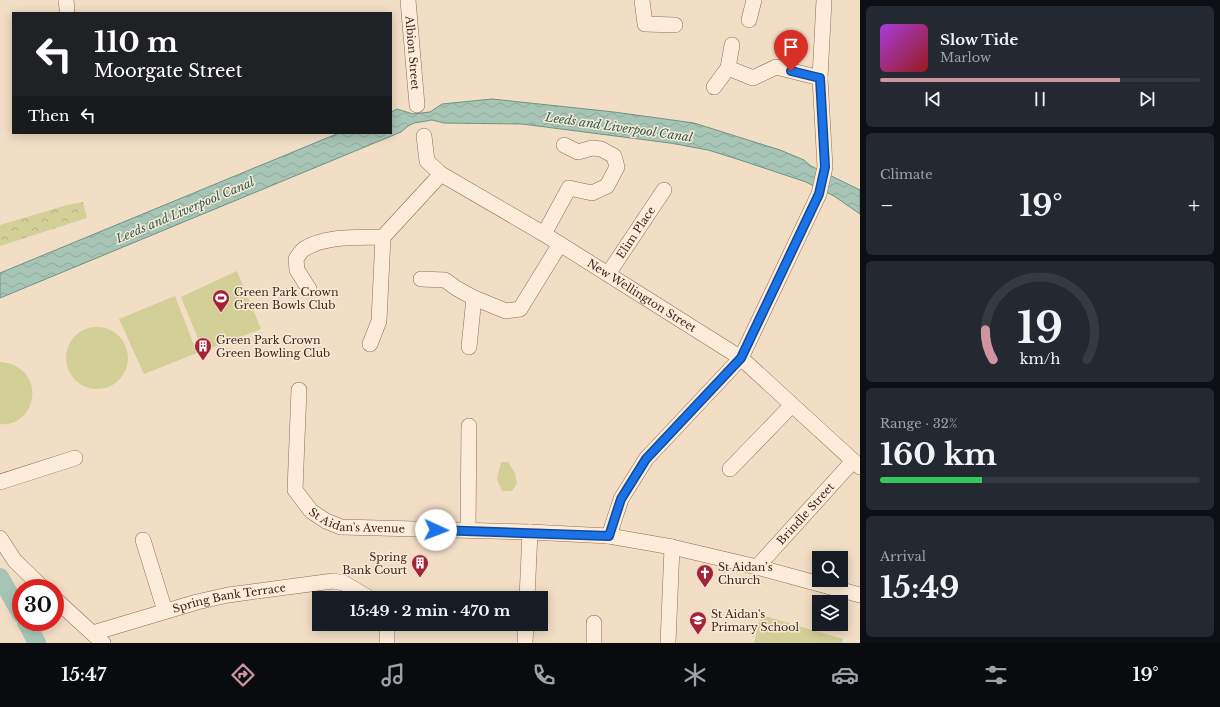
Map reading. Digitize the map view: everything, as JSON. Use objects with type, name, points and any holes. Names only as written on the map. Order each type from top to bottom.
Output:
[{"type":"street","name":"Albion Street","points":[[408,0],[417,105]]},
{"type":"street","points":[[642,0],[644,24],[675,25]]},
{"type":"street","points":[[748,20],[754,0]]},
{"type":"street","points":[[609,536],[621,499],[646,459],[741,358],[819,194],[825,167],[820,78],[824,0]]},
{"type":"street","points":[[714,87],[728,68],[732,45]]},
{"type":"street","points":[[728,68],[753,78],[776,67],[820,78]]},
{"type":"street","name":"New Wellington Street","points":[[424,136],[427,161],[441,174],[544,234],[741,358],[856,464]]},
{"type":"street","points":[[544,234],[569,188],[592,193],[607,186],[617,167],[614,156],[601,149],[592,148],[578,152],[564,144]]},
{"type":"street","points":[[370,344],[379,321],[383,238],[441,174]]},
{"type":"street","name":"Elim Place","points":[[608,274],[664,190]]},
{"type":"street","points":[[310,289],[297,270],[296,259],[303,250],[339,238],[383,238]]},
{"type":"street","points":[[421,279],[445,280],[474,298],[506,311],[520,309],[560,244]]},
{"type":"street","points":[[469,347],[474,298]]},
{"type":"street","name":"St Aidan's Avenue","points":[[299,390],[295,490],[311,511],[326,521],[341,527],[530,532],[609,536],[672,547],[757,567],[860,594]]},
{"type":"street","points":[[730,469],[792,405]]},
{"type":"street","points":[[468,530],[469,426]]},
{"type":"street","points":[[0,482],[75,458]]},
{"type":"street","name":"Brindle Street","points":[[757,567],[856,464]]},
{"type":"street","points":[[527,591],[530,532]]},
{"type":"street","points":[[0,538],[15,561],[34,579]]},
{"type":"street","name":"Spring Bank Terrace","points":[[143,540],[165,611]]},
{"type":"street","points":[[668,643],[672,547]]},
{"type":"street","name":"Spring Bank Terrace","points":[[98,638],[165,611],[228,595],[333,581],[344,584],[356,591]]},
{"type":"street","points":[[64,607],[98,638]]},
{"type":"street","points":[[594,623],[594,643]]},
{"type":"street","points":[[387,631],[387,643]]},
{"type":"street","points":[[525,643],[526,631]]},
{"type":"green space","points":[[83,202],[87,218],[0,246],[0,225],[67,205]]},
{"type":"green space","name":"Green Park Crown Green Bowls Club","points":[[237,271],[261,329],[203,351],[181,297]]},
{"type":"green space","points":[[175,296],[197,353],[144,374],[119,319]]},
{"type":"green space","points":[[97,327],[109,329],[119,336],[126,346],[128,358],[126,370],[119,380],[109,387],[97,389],[85,387],[75,380],[68,370],[66,358],[68,346],[75,336],[85,329]]},
{"type":"green space","points":[[0,362],[15,366],[26,374],[31,384],[32,396],[29,407],[23,417],[13,423],[0,424]]},
{"type":"green space","points":[[501,462],[508,462],[515,473],[517,483],[512,491],[502,491],[497,479]]},
{"type":"green space","points":[[761,615],[843,639],[842,643],[754,643]]},
{"type":"water","name":"Leeds and Liverpool Canal","points":[[492,99],[614,112],[694,123],[780,150],[804,160],[811,166],[860,190],[860,214],[834,196],[806,182],[708,150],[670,143],[522,124],[444,123],[432,120],[414,123],[401,132],[0,298],[0,273],[337,134],[392,134],[392,112],[397,109],[413,114],[430,112],[442,104]]},
{"type":"waterway","points":[[0,577],[12,598]]},
{"type":"waterway","points":[[31,631],[37,643]]},
{"type":"place","name":"Green Park Crown Green Bowls Club","points":[[221,313]]},
{"type":"place","name":"Green Park Crown Green Bowling Club","points":[[203,361]]},
{"type":"place","name":"Spring Bank Court","points":[[420,578]]},
{"type":"place","name":"St Aidan’s Church","points":[[705,588]]},
{"type":"place","name":"St Aidan's Primary School","points":[[698,635]]},
{"type":"route","points":[[436,530],[530,532],[609,536],[621,499],[646,459],[741,358],[819,194],[825,167],[820,78],[791,71]]}]
